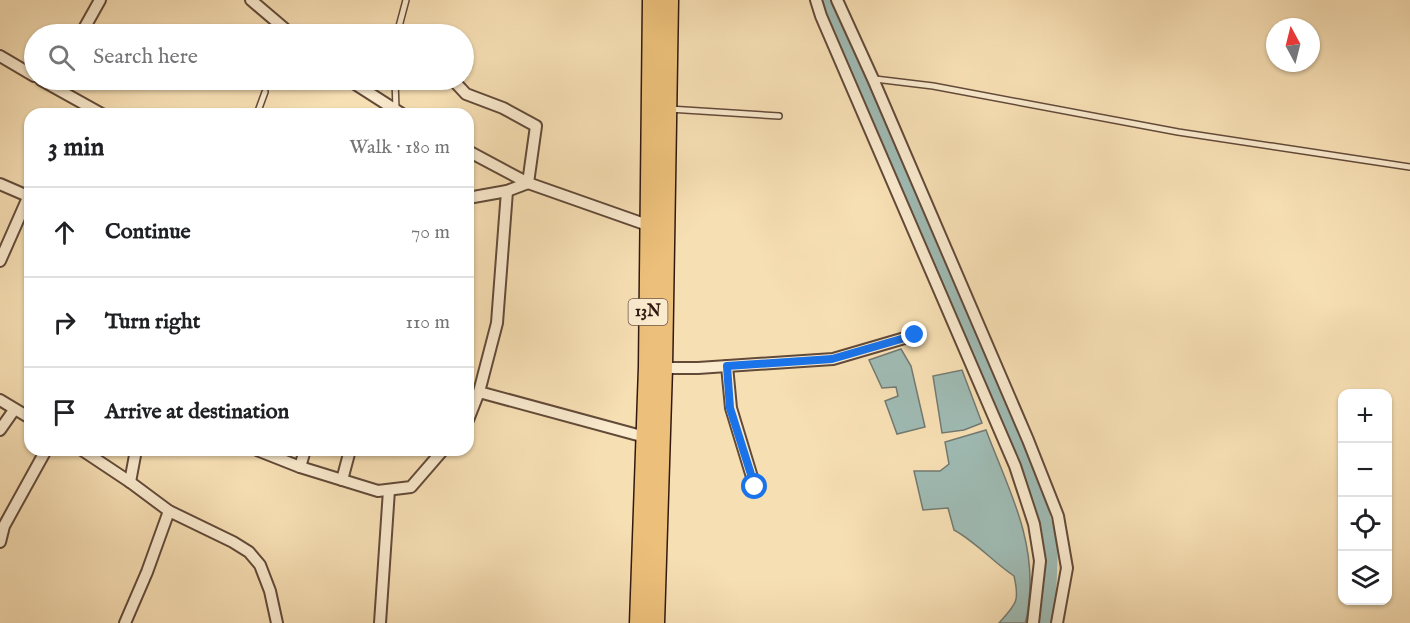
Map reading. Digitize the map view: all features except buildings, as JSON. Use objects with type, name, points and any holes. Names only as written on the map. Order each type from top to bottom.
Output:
[{"type":"highway","name":"13N","points":[[652,0],[657,228],[663,368],[655,623]]},
{"type":"highway","name":"13N","points":[[639,623],[645,437],[657,228],[668,109],[669,0]]},
{"type":"street","points":[[87,24],[100,0]]},
{"type":"street","points":[[251,0],[279,24]]},
{"type":"street","points":[[816,0],[1015,466],[1034,524],[1040,561],[1033,623]]},
{"type":"street","points":[[837,0],[1028,440],[1058,516],[1067,567],[1058,623]]},
{"type":"street","points":[[0,56],[24,70]]},
{"type":"street","points":[[67,90],[83,108]]},
{"type":"street","points":[[365,90],[393,108]]},
{"type":"street","points":[[462,90],[466,94],[503,108],[536,126],[528,183]]},
{"type":"street","points":[[474,154],[528,183],[657,228]]},
{"type":"street","points":[[474,197],[507,191],[528,183]]},
{"type":"street","points":[[0,184],[24,193]]},
{"type":"street","points":[[474,405],[496,323],[507,191]]},
{"type":"street","points":[[0,261],[24,206]]},
{"type":"street","points":[[663,368],[832,359],[915,335]]},
{"type":"street","points":[[727,366],[730,408],[755,487]]},
{"type":"street","points":[[479,392],[645,437]]},
{"type":"street","points":[[0,400],[24,415]]},
{"type":"street","points":[[0,429],[14,410]]},
{"type":"street","points":[[0,542],[3,526],[43,456]]},
{"type":"street","points":[[91,456],[169,511],[249,552],[260,565],[270,591],[277,623]]},
{"type":"street","points":[[130,482],[135,456]]},
{"type":"street","points":[[272,456],[378,491],[411,487],[438,456]]},
{"type":"street","points":[[300,467],[303,456]]},
{"type":"street","points":[[342,480],[348,456]]},
{"type":"street","points":[[380,623],[389,490]]},
{"type":"street","points":[[125,623],[147,572],[169,511]]},
{"type":"lane","points":[[400,24],[406,0]]},
{"type":"lane","points":[[873,79],[933,86],[1178,132],[1410,167]]},
{"type":"lane","points":[[396,90],[398,108]]},
{"type":"lane","points":[[259,108],[265,92]]},
{"type":"lane","points":[[668,109],[778,116]]},
{"type":"water","points":[[901,349],[911,366],[925,427],[897,434],[885,401],[898,396],[896,387],[882,388],[869,360]]},
{"type":"water","points":[[962,370],[982,423],[964,430],[942,433],[933,376]]},
{"type":"water","points":[[986,430],[1011,492],[1024,534],[1030,577],[1025,623],[999,623],[1015,602],[1017,592],[1014,576],[954,530],[948,508],[923,510],[914,471],[940,471],[949,464],[945,442]]},
{"type":"waterway","points":[[828,0],[834,23],[982,356],[1038,498],[1051,545],[1049,599],[1044,623]]},
{"type":"route","points":[[755,487],[730,408],[727,366],[832,359],[915,335]]}]
